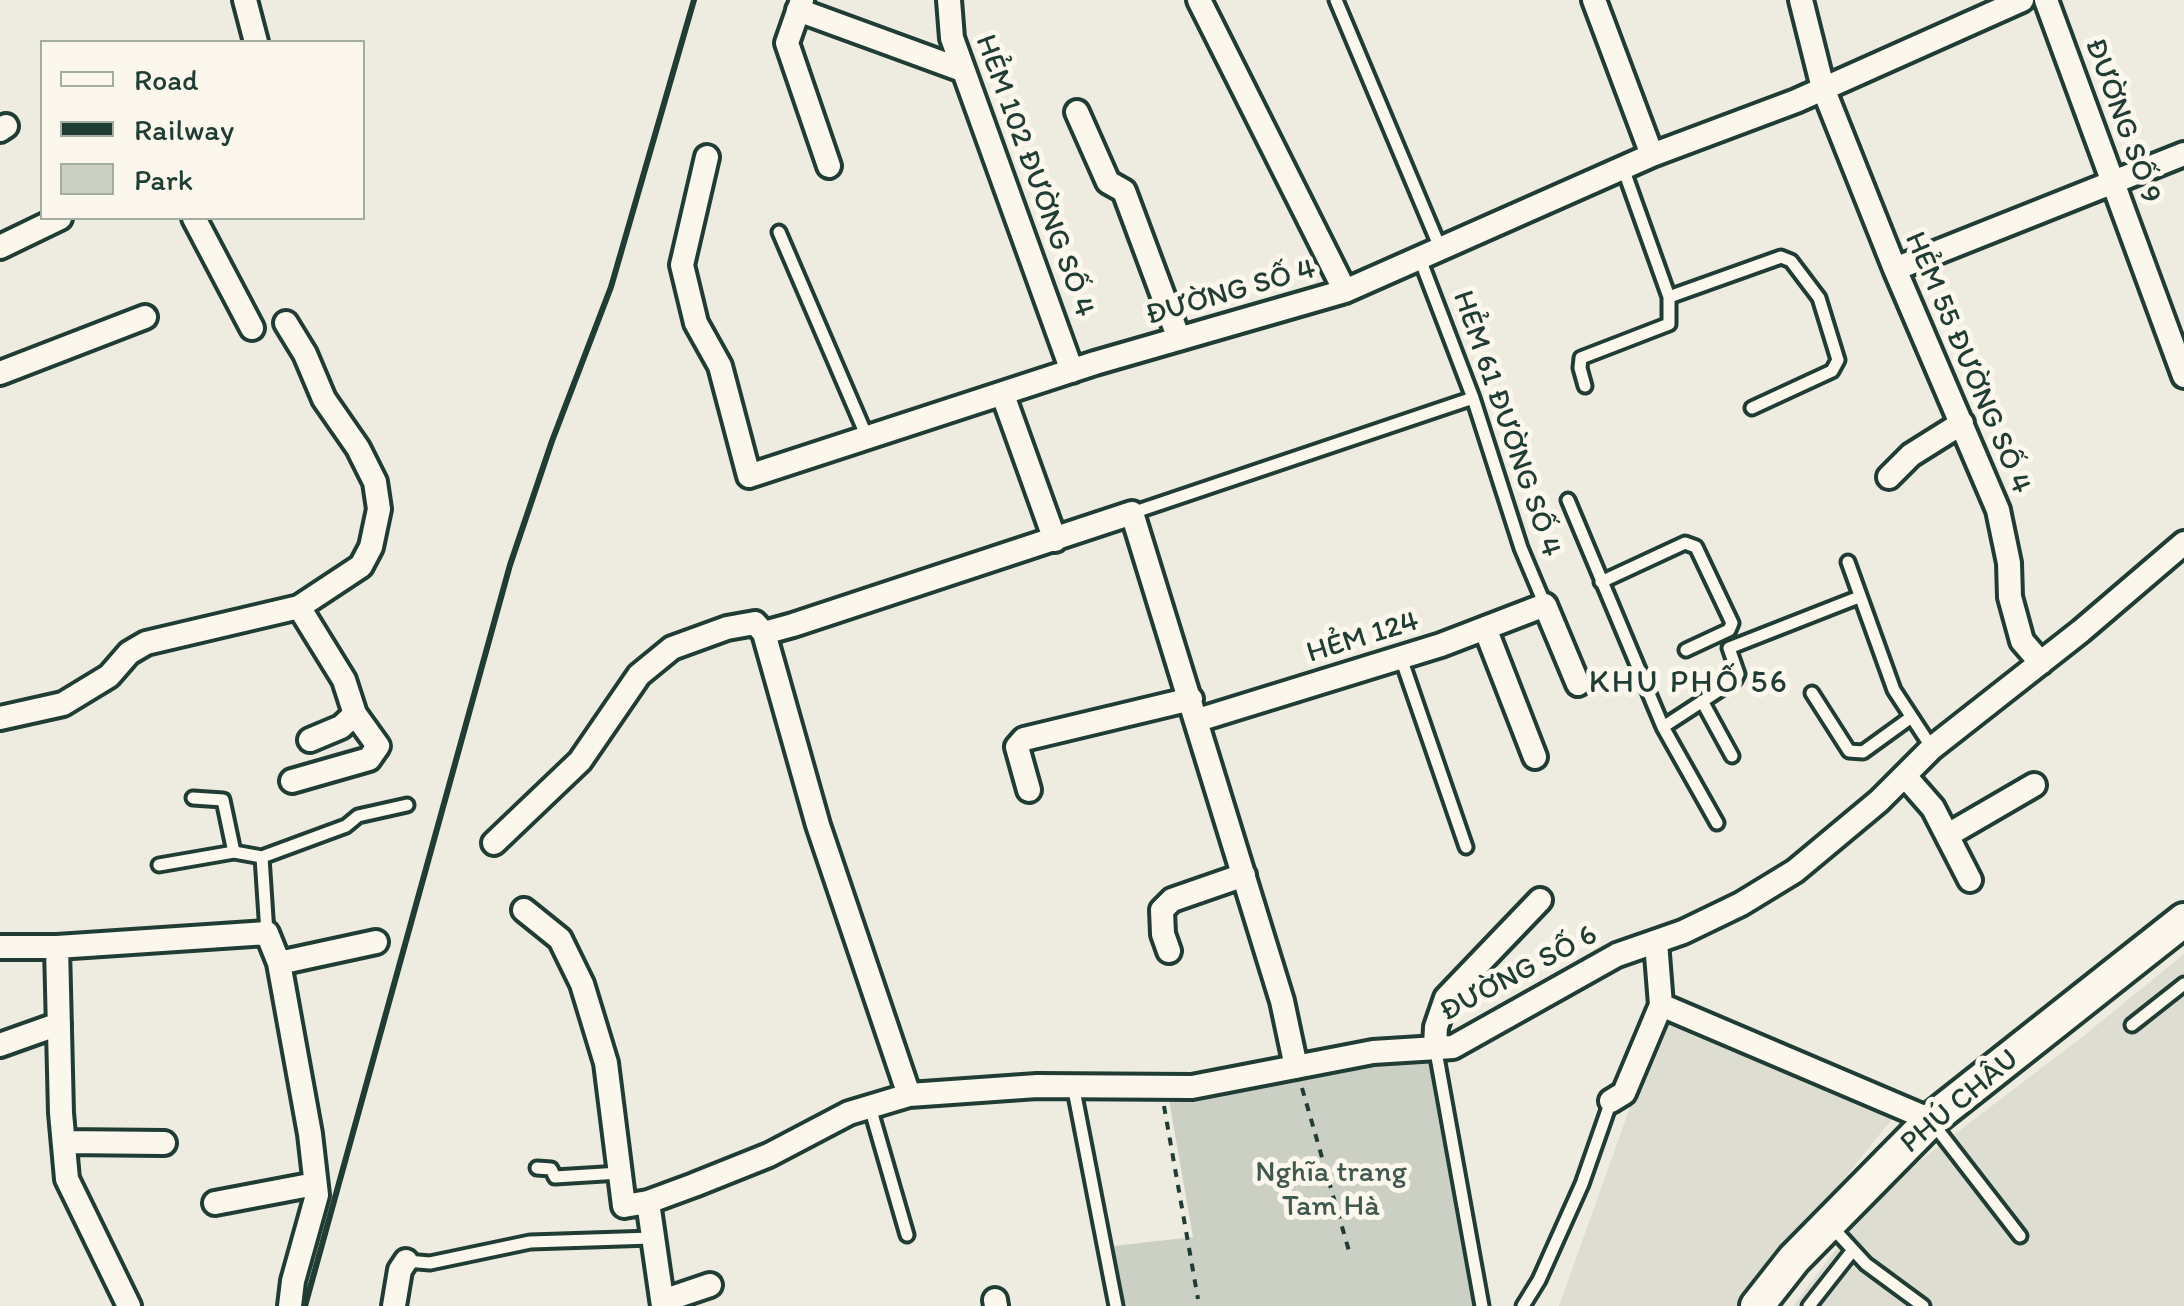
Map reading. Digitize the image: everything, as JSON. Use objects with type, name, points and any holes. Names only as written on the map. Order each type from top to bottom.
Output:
[{"type":"street","points":[[246,0],[256,40]]},
{"type":"street","name":"HẺM 102 ĐƯỜNG SỐ 4","points":[[949,0],[952,38],[962,70],[1072,371]]},
{"type":"street","points":[[1199,0],[1345,291]]},
{"type":"street","points":[[1594,0],[1652,155]]},
{"type":"street","name":"HẺM 55 ĐƯỜNG SỐ 4","points":[[1802,0],[1823,88],[1998,510],[2009,563],[2010,597],[2022,641],[2041,663]]},
{"type":"street","name":"ĐƯỜNG SỐ 4","points":[[707,158],[682,265],[696,323],[720,366],[749,476],[1072,371],[1345,291],[1652,155],[1823,88],[2022,0]]},
{"type":"street","name":"ĐƯỜNG SỐ 9","points":[[2046,0],[2184,376]]},
{"type":"street","points":[[830,166],[788,42],[800,5],[962,70]]},
{"type":"street","points":[[1077,112],[1108,182],[1124,190],[1179,339]]},
{"type":"street","points":[[1895,268],[2184,154]]},
{"type":"street","points":[[0,247],[56,220]]},
{"type":"street","points":[[195,220],[252,328]]},
{"type":"street","points":[[0,373],[145,317]]},
{"type":"street","points":[[0,718],[63,704],[109,676],[129,653],[146,643],[300,608],[361,566],[371,548],[380,509],[375,482],[358,448],[324,400],[305,354],[286,323]]},
{"type":"street","points":[[1003,395],[1054,540]]},
{"type":"street","points":[[1890,477],[1911,455],[1962,423]]},
{"type":"street","points":[[764,633],[1132,513],[1282,1001],[1296,1067]]},
{"type":"street","name":"ĐƯỜNG SỐ 6","points":[[648,1202],[769,1155],[849,1113],[909,1095],[1231,1082],[1373,1052],[1453,1047],[1618,956],[1741,904],[1796,872],[1906,776],[1932,748],[2184,543]]},
{"type":"street","points":[[1544,606],[1578,684]]},
{"type":"street","name":"HẺM 124","points":[[1029,790],[1018,748],[1024,739],[1194,710],[1401,658],[1544,606]]},
{"type":"street","points":[[292,782],[370,758],[378,746],[355,714],[344,680],[300,608]]},
{"type":"street","points":[[494,843],[580,761],[639,676],[672,648],[726,628],[755,624],[764,633],[818,825],[909,1095]]},
{"type":"street","points":[[1485,628],[1534,757]]},
{"type":"street","points":[[310,740],[341,728],[355,714]]},
{"type":"street","points":[[1906,776],[1933,808],[1970,880]]},
{"type":"street","points":[[1948,835],[2034,785]]},
{"type":"street","points":[[1169,950],[1163,934],[1162,910],[1172,900],[1244,875]]},
{"type":"street","points":[[1434,1046],[1446,998],[1540,900]]},
{"type":"street","points":[[524,910],[560,939],[582,984],[606,1062],[624,1206],[648,1202],[663,1304],[710,1285]]},
{"type":"street","name":"PHÚ CHÂU","points":[[1757,1306],[1794,1259],[1931,1120],[2184,920]]},
{"type":"street","points":[[0,947],[58,947],[268,933],[279,963],[310,1134],[316,1195],[290,1306]]},
{"type":"street","points":[[279,963],[376,942]]},
{"type":"street","points":[[1611,1100],[1624,1092],[1661,1005],[1656,942]]},
{"type":"street","points":[[58,947],[68,1179],[129,1306]]},
{"type":"street","points":[[1661,1005],[1931,1120]]},
{"type":"street","points":[[0,1045],[59,1024]]},
{"type":"street","points":[[64,1142],[164,1143]]},
{"type":"street","points":[[216,1202],[315,1184]]},
{"type":"street","points":[[394,1306],[400,1270],[406,1261]]},
{"type":"lane","name":"HẺM 61 ĐƯỜNG SỐ 4","points":[[1336,0],[1430,255],[1521,548],[1544,606]]},
{"type":"lane","points":[[1584,386],[1582,358],[1668,324],[1669,297],[1623,168]]},
{"type":"lane","points":[[779,232],[867,437]]},
{"type":"lane","points":[[1669,297],[1781,258],[1790,261],[1820,298],[1838,360],[1832,371],[1752,408]]},
{"type":"lane","points":[[1132,513],[1473,398]]},
{"type":"lane","points":[[1568,500],[1663,727],[1717,822]]},
{"type":"lane","points":[[1601,582],[1685,543],[1696,547],[1732,623],[1729,630],[1686,650]]},
{"type":"lane","points":[[1848,562],[1894,690],[1932,748]]},
{"type":"lane","points":[[1663,727],[1738,677],[1729,648],[1859,597]]},
{"type":"lane","points":[[1401,658],[1466,847]]},
{"type":"lane","points":[[1812,693],[1849,751],[1864,752],[1910,718]]},
{"type":"lane","points":[[1702,702],[1732,756]]},
{"type":"lane","points":[[193,798],[223,800],[234,852]]},
{"type":"lane","points":[[159,865],[234,852],[262,857],[336,830],[358,816],[407,805]]},
{"type":"lane","points":[[262,857],[268,933]]},
{"type":"lane","points":[[2132,1024],[2184,984]]},
{"type":"lane","points":[[1434,1046],[1482,1306]]},
{"type":"lane","points":[[1073,1086],[1116,1306]]},
{"type":"lane","points":[[1523,1306],[1539,1280],[1582,1184],[1611,1100]]},
{"type":"lane","points":[[870,1107],[906,1235]]},
{"type":"lane","points":[[1931,1120],[2020,1236]]},
{"type":"lane","points":[[536,1168],[551,1169],[555,1177],[620,1174]]},
{"type":"lane","points":[[1829,1224],[1890,1284],[1922,1306]]},
{"type":"lane","points":[[406,1261],[430,1263],[530,1242],[652,1238]]},
{"type":"lane","points":[[1809,1306],[1853,1250]]},
{"type":"path","points":[[1296,1067],[1350,1251]]},
{"type":"path","points":[[1160,1087],[1198,1298]]},
{"type":"shaded area","points":[[2184,954],[2184,1306],[1793,1306],[1880,1191]]},
{"type":"shaded area","points":[[1662,1018],[1892,1119],[1742,1306],[1559,1306]]},
{"type":"green space","name":"Nghĩa trang Tam Hà","points":[[1418,1057],[1430,1064],[1475,1306],[1123,1306],[1114,1246],[1193,1237],[1169,1100]]},
{"type":"railway","points":[[305,1306],[510,565],[611,287],[694,0]]},
{"type":"district","name":"KHU PHỐ 56","points":[[1689,684]]}]
